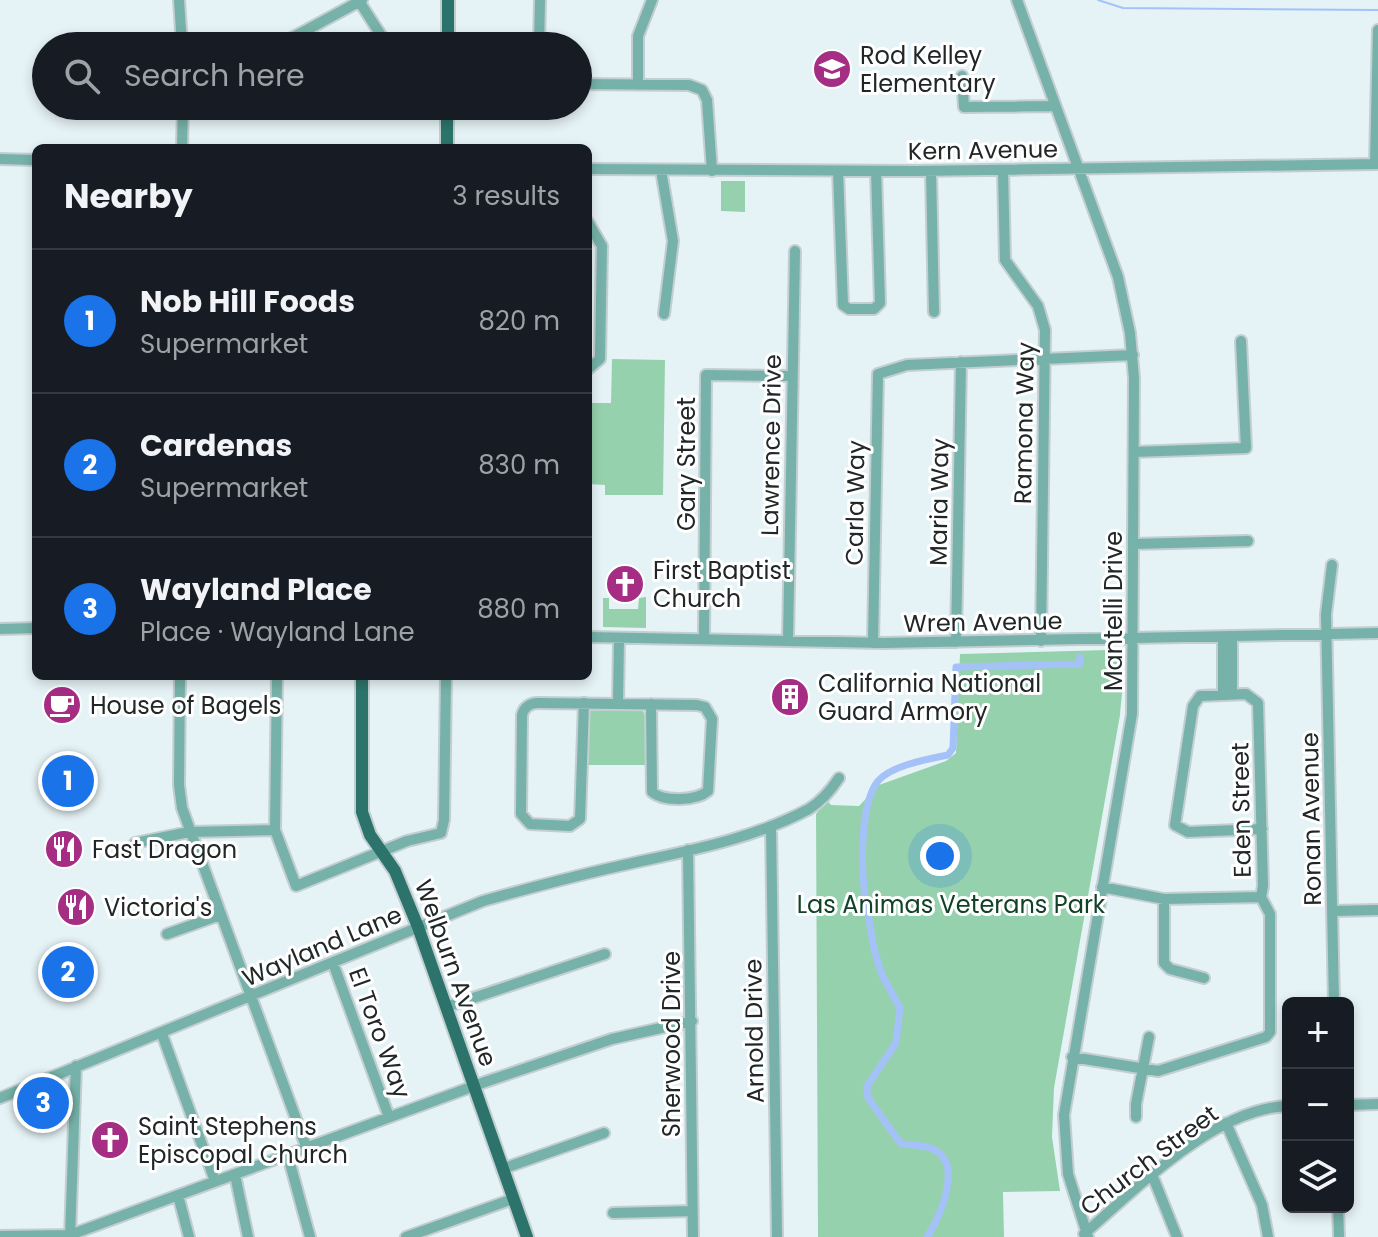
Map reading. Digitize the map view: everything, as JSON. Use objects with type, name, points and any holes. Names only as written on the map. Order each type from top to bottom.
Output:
[{"type":"main road","points":[[448,0],[448,32]]},
{"type":"main road","points":[[447,120],[447,144]]},
{"type":"main road","name":"Welburn Avenue","points":[[362,680],[361,798],[367,825],[395,871],[418,927],[527,1237]]},
{"type":"street","points":[[179,0],[181,32]]},
{"type":"street","points":[[539,32],[540,0]]},
{"type":"street","points":[[638,85],[638,36],[652,0]]},
{"type":"street","name":"Mantelli Drive","points":[[1017,0],[1118,277],[1133,355],[1130,729],[1064,1106],[1064,1148],[1071,1189],[1085,1235]]},
{"type":"street","points":[[300,32],[345,4],[361,1],[380,32]]},
{"type":"street","points":[[1376,164],[1378,30]]},
{"type":"street","points":[[962,76],[964,107],[1055,106]]},
{"type":"street","points":[[592,84],[689,85],[705,94],[712,171]]},
{"type":"street","points":[[182,144],[183,120]]},
{"type":"street","points":[[0,159],[32,160]]},
{"type":"street","name":"Kern Avenue","points":[[592,169],[931,171],[1376,164]]},
{"type":"street","points":[[661,170],[673,241],[664,314]]},
{"type":"street","name":"Ramona Way","points":[[1003,170],[1005,260],[1038,306],[1045,330],[1041,641]]},
{"type":"street","points":[[838,171],[845,308],[874,309],[880,303],[876,171]]},
{"type":"street","points":[[931,171],[934,312]]},
{"type":"street","points":[[592,231],[602,246],[600,359],[592,366]]},
{"type":"street","name":"Lawrence Drive","points":[[788,640],[795,251]]},
{"type":"street","points":[[592,303],[601,303]]},
{"type":"street","points":[[1134,452],[1246,448],[1241,341]]},
{"type":"street","points":[[961,362],[1133,355]]},
{"type":"street","name":"Carla Way","points":[[873,643],[878,374],[888,369],[961,362]]},
{"type":"street","name":"Maria Way","points":[[956,642],[961,362]]},
{"type":"street","name":"Gary Street","points":[[704,639],[706,375],[792,376]]},
{"type":"street","points":[[1133,544],[1248,541]]},
{"type":"street","name":"Ronan Avenue","points":[[1332,565],[1326,590],[1326,634],[1334,997]]},
{"type":"street","points":[[0,629],[32,628]]},
{"type":"street","name":"Wren Avenue","points":[[592,637],[873,643],[1378,633]]},
{"type":"street","points":[[1227,637],[1228,694],[1203,695],[1195,701],[1173,817],[1176,828],[1188,832],[1262,829]]},
{"type":"street","points":[[618,704],[619,638]]},
{"type":"street","points":[[180,680],[179,785],[189,832],[307,1149]]},
{"type":"street","points":[[277,680],[275,830],[296,886],[407,841],[438,835],[443,829],[446,680]]},
{"type":"street","name":"Eden Street","points":[[1142,1071],[1170,1070],[1221,1049],[1266,1037],[1272,1026],[1270,914],[1261,897],[1258,703],[1251,695],[1228,694]]},
{"type":"street","points":[[584,703],[582,813],[578,822],[570,826],[533,825],[521,814],[522,715],[528,705],[584,703],[618,704],[651,704],[697,705],[708,709],[712,719],[711,783],[706,794],[664,798],[652,792],[651,704]]},
{"type":"street","name":"Wayland Lane","points":[[0,1098],[483,901],[771,826],[811,808],[839,778]]},
{"type":"street","name":"Arnold Drive","points":[[771,826],[777,1237]]},
{"type":"street","points":[[135,843],[189,832],[275,830]]},
{"type":"street","name":"Sherwood Drive","points":[[688,850],[693,1237]]},
{"type":"street","points":[[1102,887],[1164,899],[1261,897]]},
{"type":"street","points":[[1164,899],[1164,963],[1170,969],[1204,978]]},
{"type":"street","points":[[1333,911],[1378,910]]},
{"type":"street","points":[[167,934],[220,915]]},
{"type":"street","points":[[446,1007],[605,954]]},
{"type":"street","name":"El Toro Way","points":[[333,963],[389,1117]]},
{"type":"street","points":[[0,1236],[70,1236],[473,1086],[612,1039],[692,1021]]},
{"type":"street","points":[[162,1034],[215,1181]]},
{"type":"street","points":[[1136,1117],[1149,1037]]},
{"type":"street","points":[[1072,1057],[1142,1071]]},
{"type":"street","points":[[70,1236],[76,1066]]},
{"type":"street","points":[[1354,1105],[1378,1104]]},
{"type":"street","name":"Church Street","points":[[1085,1235],[1153,1177],[1226,1123],[1254,1111],[1282,1107]]},
{"type":"street","points":[[1226,1123],[1262,1205],[1268,1237]]},
{"type":"street","points":[[502,1169],[604,1133]]},
{"type":"street","points":[[288,1156],[310,1237]]},
{"type":"street","points":[[235,1175],[248,1237]]},
{"type":"street","points":[[1153,1177],[1177,1237]]},
{"type":"street","points":[[178,1195],[189,1237]]},
{"type":"street","points":[[406,1237],[513,1199]]},
{"type":"street","points":[[613,1213],[692,1211]]},
{"type":"street","points":[[1338,1213],[1339,1237]]},
{"type":"green space","points":[[721,181],[745,181],[745,212],[721,211]]},
{"type":"green space","points":[[612,359],[665,360],[663,495],[605,495],[605,485],[592,484],[592,403],[611,403]]},
{"type":"green space","points":[[646,597],[646,628],[603,627],[603,598],[609,598],[609,609],[638,609],[639,598]]},
{"type":"green space","name":"Las Animas Veterans Park","points":[[1108,650],[1115,654],[1122,669],[1122,698],[1054,1088],[1052,1137],[1060,1191],[1003,1192],[1004,1237],[818,1237],[816,814],[827,800],[831,805],[859,806],[879,785],[946,761],[956,753],[960,654]]},
{"type":"green space","points":[[591,710],[643,711],[646,719],[646,765],[587,765],[588,718]]},
{"type":"waterway","points":[[1098,0],[1123,8],[1378,10]]},
{"type":"waterway","points":[[864,886],[865,817],[872,791],[884,775],[911,764],[948,755],[953,748],[956,667],[1080,664],[1080,657]]},
{"type":"waterway","points":[[864,890],[874,949],[882,975],[900,1008],[896,1043],[867,1086],[868,1098],[901,1144],[933,1149],[942,1156],[947,1166],[943,1204],[927,1237]]},
{"type":"place","name":"Rod Kelley Elementary","points":[[832,69]]},
{"type":"place","name":"First Baptist Church","points":[[625,584]]},
{"type":"place","name":"California National Guard Armory","points":[[790,697]]},
{"type":"place","name":"House of Bagels","points":[[62,705]]},
{"type":"place","name":"Nob Hill Foods","points":[[68,781]]},
{"type":"place","name":"Fast Dragon","points":[[64,849]]},
{"type":"place","name":"Victoria's","points":[[76,907]]},
{"type":"place","name":"Cardenas","points":[[68,972]]},
{"type":"place","name":"Wayland Place","points":[[43,1103]]},
{"type":"place","name":"Saint Stephens Episcopal Church","points":[[110,1140]]}]
